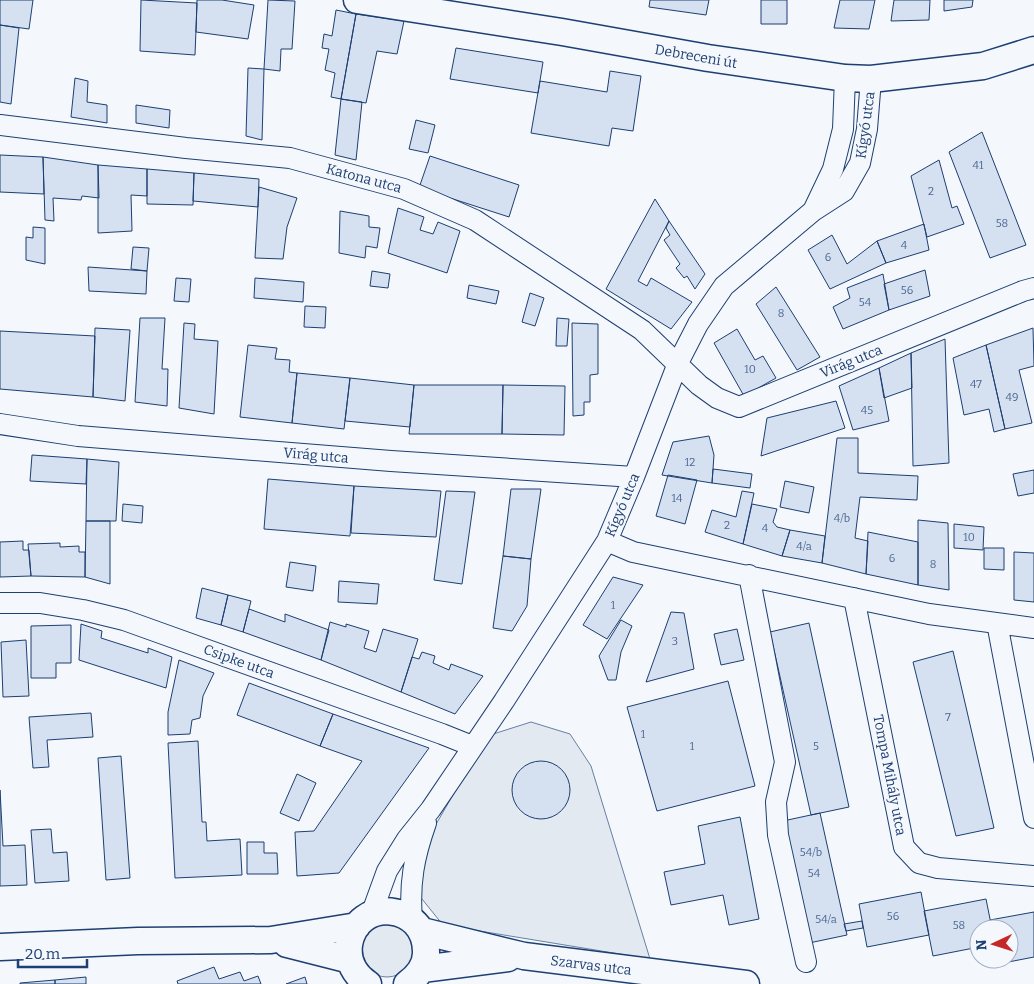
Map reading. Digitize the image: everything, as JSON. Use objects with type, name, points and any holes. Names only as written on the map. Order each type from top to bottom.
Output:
[{"type":"street","name":"Debreceni út","points":[[357,0],[562,32],[708,58],[845,78],[871,79],[983,66],[1034,50]]},
{"type":"street","name":"Kígyó utca","points":[[813,211],[833,169],[843,129],[845,78]]},
{"type":"street","name":"Kígyó utca","points":[[364,920],[387,871],[407,839],[432,809],[472,746],[510,693],[607,541],[678,363],[698,324],[724,286],[813,211],[844,190],[860,163],[866,129],[871,79]]},
{"type":"street","name":"Katona utca","points":[[0,125],[186,148],[290,158],[404,189],[475,220],[642,330],[678,363]]},
{"type":"street","name":"Virág utca","points":[[678,363],[699,385],[717,398],[739,407],[1034,288]]},
{"type":"street","name":"Virág utca","points":[[0,424],[78,436],[392,461],[634,477]]},
{"type":"street","points":[[607,541],[633,552],[930,614],[1034,628]]},
{"type":"street","points":[[749,575],[785,762],[776,802],[778,835],[806,962]]},
{"type":"street","name":"Tompa Mihály utca","points":[[854,598],[904,847],[919,864],[938,868],[1034,876]]},
{"type":"street","name":"Csipke utca","points":[[0,603],[40,603],[83,610],[124,620],[472,746]]},
{"type":"street","points":[[997,623],[1034,818]]},
{"type":"street","name":"Kígyó utca","points":[[417,925],[410,896],[412,874],[419,842],[432,809]]},
{"type":"street","name":"Szarvas utca","points":[[364,920],[378,912],[393,911],[406,916],[417,925],[524,956],[746,984]]},
{"type":"street","points":[[0,947],[138,941],[271,940],[364,920]]},
{"type":"street","points":[[361,977],[350,942],[364,920]]},
{"type":"street","points":[[415,977],[426,957],[426,944],[417,925]]},
{"type":"street","points":[[271,940],[361,977]]},
{"type":"street","name":"Szarvas utca","points":[[415,977],[524,956]]},
{"type":"shaded area","points":[[531,722],[570,734],[591,766],[650,959],[443,925],[405,878],[487,736]]},
{"type":"shaded area","points":[[382,923],[392,923],[402,927],[410,935],[414,950],[410,965],[402,973],[392,977],[382,977],[372,973],[364,965],[360,955],[360,945],[364,935],[372,927]]},
{"type":"building","points":[[0,0],[33,0],[29,29],[0,25]]},
{"type":"building","points":[[141,0],[197,3],[195,55],[140,51]]},
{"type":"building","points":[[197,0],[222,0],[254,5],[248,39],[196,32]]},
{"type":"building","points":[[268,0],[295,1],[292,49],[281,49],[280,71],[264,69]]},
{"type":"building","points":[[650,0],[709,0],[706,15],[649,7]]},
{"type":"building","points":[[761,0],[787,0],[787,24],[761,24]]},
{"type":"building","points":[[840,0],[875,0],[869,29],[834,28]]},
{"type":"building","points":[[894,0],[930,0],[929,20],[891,21]]},
{"type":"building","points":[[944,0],[973,0],[972,7],[944,11]]},
{"type":"building","points":[[336,10],[356,14],[341,99],[331,97],[335,73],[325,70],[329,49],[322,48],[324,34],[332,36]]},
{"type":"building","points":[[356,14],[404,21],[397,54],[377,51],[366,103],[341,99]]},
{"type":"building","points":[[0,25],[19,28],[11,104],[0,102]]},
{"type":"building","points":[[456,48],[543,62],[538,93],[450,79]]},
{"type":"building","points":[[248,68],[264,69],[262,140],[246,136]]},
{"type":"building","points":[[610,71],[641,76],[633,131],[612,128],[609,146],[531,133],[540,81],[607,92]]},
{"type":"building","points":[[75,78],[88,81],[87,102],[107,105],[107,123],[71,117]]},
{"type":"building","points":[[341,99],[362,102],[356,160],[335,155]]},
{"type":"building","points":[[136,105],[170,110],[169,128],[136,123]]},
{"type":"building","points":[[416,120],[435,125],[428,153],[409,149]]},
{"type":"building","points":[[982,132],[1026,245],[990,258],[949,152]]},
{"type":"building","points":[[0,155],[43,157],[44,194],[0,192]]},
{"type":"building","points":[[430,156],[519,185],[509,217],[419,188]]},
{"type":"building","points":[[43,157],[98,165],[99,198],[82,196],[81,200],[53,198],[54,221],[45,220]]},
{"type":"building","points":[[939,160],[952,208],[957,206],[964,224],[927,237],[911,176]]},
{"type":"building","points":[[98,165],[147,169],[147,196],[131,195],[132,231],[98,233]]},
{"type":"building","points":[[147,169],[194,173],[193,205],[147,204]]},
{"type":"building","points":[[194,173],[259,179],[258,207],[193,201]]},
{"type":"building","points":[[259,187],[297,198],[287,227],[283,259],[255,258]]},
{"type":"building","points":[[655,199],[669,221],[638,281],[647,286],[651,278],[692,302],[671,329],[606,289]]},
{"type":"building","points":[[398,208],[424,217],[420,230],[433,234],[438,222],[460,231],[447,273],[388,253]]},
{"type":"building","points":[[340,211],[369,216],[369,227],[380,228],[377,248],[366,246],[365,258],[339,253]]},
{"type":"building","points":[[669,221],[705,274],[695,289],[687,276],[684,278],[676,268],[680,264],[664,240],[670,235],[666,228]]},
{"type":"building","points":[[924,224],[929,250],[886,263],[877,241]]},
{"type":"building","points":[[33,227],[45,228],[45,264],[26,260],[26,237],[33,238]]},
{"type":"building","points":[[832,235],[847,264],[877,241],[886,263],[830,289],[808,250]]},
{"type":"building","points":[[133,247],[149,248],[147,271],[131,269]]},
{"type":"building","points":[[88,267],[147,271],[146,294],[89,291]]},
{"type":"building","points":[[925,270],[930,296],[889,310],[884,284]]},
{"type":"building","points":[[372,271],[390,274],[388,288],[370,286]]},
{"type":"building","points":[[883,274],[889,310],[843,329],[833,307],[850,298],[847,288]]},
{"type":"building","points":[[176,278],[191,279],[189,302],[174,301]]},
{"type":"building","points":[[255,278],[304,282],[303,302],[254,298]]},
{"type":"building","points":[[469,285],[499,291],[496,304],[467,298]]},
{"type":"building","points":[[776,287],[820,357],[797,370],[756,304]]},
{"type":"building","points":[[530,293],[544,298],[535,326],[522,322]]},
{"type":"building","points":[[305,306],[326,307],[325,328],[304,327]]},
{"type":"building","points":[[140,318],[165,318],[162,369],[168,369],[167,406],[135,402]]},
{"type":"building","points":[[557,318],[569,319],[567,346],[556,346]]},
{"type":"building","points":[[184,323],[195,324],[194,339],[218,341],[214,414],[179,408]]},
{"type":"building","points":[[572,323],[598,324],[598,374],[590,375],[590,402],[584,402],[584,415],[573,416]]},
{"type":"building","points":[[95,328],[130,330],[125,401],[93,397]]},
{"type":"building","points":[[1033,328],[1034,366],[1019,370],[1032,423],[1005,429],[986,345]]},
{"type":"building","points":[[737,329],[755,360],[763,356],[776,378],[744,396],[714,343]]},
{"type":"building","points":[[0,331],[95,336],[93,397],[0,389]]},
{"type":"building","points":[[945,339],[949,463],[913,466],[911,353]]},
{"type":"building","points":[[248,345],[277,348],[275,359],[290,360],[289,372],[297,373],[292,423],[240,417]]},
{"type":"building","points":[[986,345],[1005,429],[994,432],[989,409],[964,415],[953,358]]},
{"type":"building","points":[[911,353],[912,388],[884,398],[879,368]]},
{"type":"building","points":[[879,368],[889,421],[853,430],[839,386]]},
{"type":"building","points":[[297,373],[350,378],[344,429],[292,423]]},
{"type":"building","points":[[350,378],[414,385],[410,427],[345,421]]},
{"type":"building","points":[[414,385],[503,385],[502,434],[409,434]]},
{"type":"building","points":[[503,385],[565,386],[564,435],[502,434]]},
{"type":"building","points":[[836,401],[845,428],[761,456],[767,418]]},
{"type":"building","points":[[709,436],[714,455],[712,483],[662,475],[673,442]]},
{"type":"building","points":[[837,438],[858,438],[858,473],[918,476],[917,500],[860,497],[855,538],[868,541],[866,574],[822,563]]},
{"type":"building","points":[[32,455],[87,459],[86,484],[30,481]]},
{"type":"building","points":[[87,459],[119,462],[116,521],[86,521]]},
{"type":"building","points":[[713,469],[752,474],[750,488],[712,483]]},
{"type":"building","points":[[1034,470],[1034,493],[1018,496],[1013,474]]},
{"type":"building","points":[[668,475],[697,480],[685,524],[656,516]]},
{"type":"building","points":[[268,479],[354,486],[350,536],[264,529]]},
{"type":"building","points":[[785,481],[814,487],[809,513],[780,507]]},
{"type":"building","points":[[354,486],[441,491],[436,537],[351,533]]},
{"type":"building","points":[[511,489],[541,489],[531,559],[503,556]]},
{"type":"building","points":[[446,491],[475,492],[462,584],[434,580]]},
{"type":"building","points":[[742,491],[754,493],[743,544],[705,532],[712,510],[736,517]]},
{"type":"building","points":[[123,504],[143,506],[142,523],[122,521]]},
{"type":"building","points":[[752,504],[777,509],[773,522],[777,527],[790,530],[782,556],[743,544]]},
{"type":"building","points":[[918,520],[948,523],[949,590],[918,585]]},
{"type":"building","points":[[86,521],[110,521],[110,584],[85,577]]},
{"type":"building","points":[[954,524],[984,527],[983,550],[954,548]]},
{"type":"building","points":[[790,530],[825,536],[822,563],[782,556]]},
{"type":"building","points":[[868,532],[918,542],[918,585],[866,574]]},
{"type":"building","points":[[23,541],[23,550],[29,550],[31,576],[0,577],[0,542]]},
{"type":"building","points":[[60,543],[60,547],[79,546],[79,552],[85,552],[85,577],[31,576],[28,544]]},
{"type":"building","points":[[984,548],[1004,548],[1004,570],[984,569]]},
{"type":"building","points":[[1014,552],[1034,553],[1034,602],[1014,600]]},
{"type":"building","points":[[503,556],[531,559],[527,606],[512,631],[493,628]]},
{"type":"building","points":[[290,562],[316,566],[313,591],[286,587]]},
{"type":"building","points":[[613,577],[643,585],[607,639],[583,625]]},
{"type":"building","points":[[339,581],[379,584],[377,604],[338,602]]},
{"type":"building","points":[[202,588],[228,595],[221,625],[196,618]]},
{"type":"building","points":[[228,595],[251,601],[243,632],[221,625]]},
{"type":"building","points":[[249,609],[285,622],[285,614],[329,630],[321,660],[243,632]]},
{"type":"building","points":[[671,612],[684,613],[694,669],[646,682]]},
{"type":"building","points":[[621,620],[632,626],[621,652],[616,680],[608,680],[599,656]]},
{"type":"building","points":[[330,622],[346,627],[346,624],[369,631],[364,648],[376,652],[383,629],[418,639],[401,692],[321,660]]},
{"type":"building","points":[[809,623],[849,807],[811,815],[770,632]]},
{"type":"building","points":[[81,624],[102,631],[101,638],[148,653],[148,648],[172,657],[166,688],[79,660]]},
{"type":"building","points":[[71,625],[71,663],[56,663],[56,678],[31,678],[31,626]]},
{"type":"building","points":[[737,629],[744,660],[721,665],[714,634]]},
{"type":"building","points":[[26,640],[29,696],[3,697],[1,642]]},
{"type":"building","points":[[953,651],[994,828],[956,836],[913,662]]},
{"type":"building","points":[[422,652],[435,656],[433,663],[449,670],[451,664],[483,676],[455,714],[401,692],[412,657],[419,659]]},
{"type":"building","points":[[179,660],[214,673],[203,696],[200,718],[192,720],[190,734],[168,735],[168,712]]},
{"type":"building","points":[[728,681],[755,786],[657,811],[627,707]]},
{"type":"building","points":[[249,683],[333,714],[320,746],[237,715]]},
{"type":"building","points":[[91,713],[93,737],[47,740],[49,767],[33,768],[29,717]]},
{"type":"building","points":[[333,714],[429,748],[339,873],[297,876],[295,832],[314,831],[362,761],[320,746]]},
{"type":"building","points":[[198,741],[202,822],[206,822],[207,841],[240,839],[242,875],[175,878],[168,743]]},
{"type":"building","points":[[121,756],[130,878],[106,880],[98,758]]},
{"type":"building","points":[[535,761],[547,761],[562,769],[570,784],[570,796],[562,811],[547,819],[535,819],[520,811],[512,796],[512,784],[520,769]]},
{"type":"building","points":[[297,774],[316,783],[299,821],[280,813]]},
{"type":"building","points":[[0,790],[3,846],[25,845],[27,885],[0,886]]},
{"type":"building","points":[[820,813],[847,935],[809,943],[783,821]]},
{"type":"building","points":[[740,817],[759,919],[729,925],[723,895],[671,905],[664,872],[705,864],[698,826]]},
{"type":"building","points":[[51,829],[53,853],[67,852],[69,881],[35,883],[31,830]]},
{"type":"building","points":[[247,842],[264,842],[264,853],[277,853],[278,874],[247,874]]},
{"type":"building","points":[[921,892],[929,935],[867,947],[859,904]]},
{"type":"building","points":[[986,899],[990,919],[969,919],[969,949],[933,956],[924,911]]},
{"type":"building","points":[[1034,912],[1034,957],[1019,960],[1019,919],[996,919]]},
{"type":"building","points":[[862,921],[863,928],[846,931],[844,924]]},
{"type":"building","points":[[214,967],[219,979],[240,972],[244,981],[258,976],[261,984],[178,984],[177,981]]},
{"type":"building","points":[[86,977],[86,984],[55,984],[55,980]]},
{"type":"building","points":[[305,977],[307,984],[286,984]]},
{"type":"building","points":[[55,980],[55,984],[20,984],[20,983]]}]
